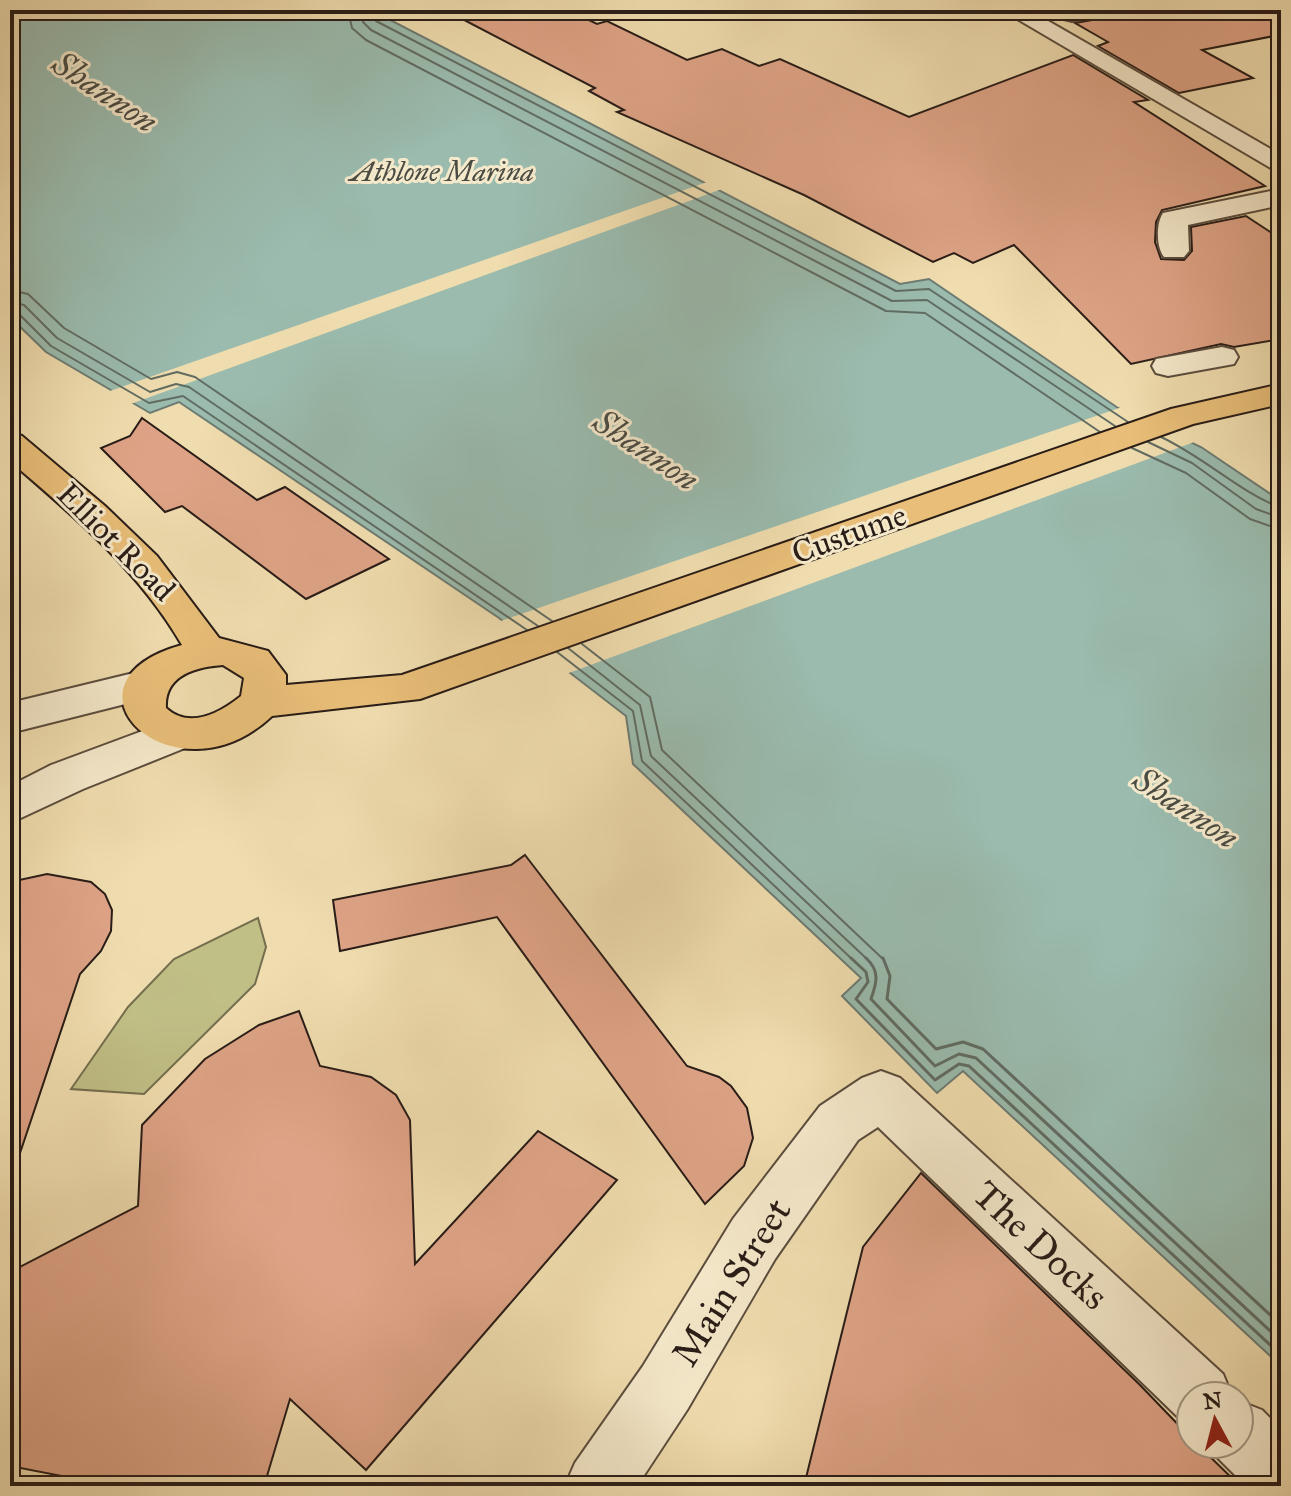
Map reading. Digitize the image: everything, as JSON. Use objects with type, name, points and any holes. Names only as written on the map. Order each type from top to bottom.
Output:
[{"type":"main road","name":"Custume","points":[[261,702],[405,689],[493,661],[1205,409],[1281,394]]},
{"type":"main road","name":"Elliot Road","points":[[10,443],[125,544],[185,610],[207,652]]},
{"type":"main road","points":[[207,652],[236,653],[258,664],[265,675],[266,688],[261,702],[251,714],[227,727],[198,734],[180,733],[151,720],[145,710],[146,685],[173,663],[207,652]]},
{"type":"street","points":[[1013,10],[1281,166]]},
{"type":"street","points":[[1174,251],[1173,219],[1281,197]]},
{"type":"street","points":[[1168,366],[1222,357]]},
{"type":"street","points":[[10,718],[146,685]]},
{"type":"street","points":[[10,806],[67,777],[180,733]]},
{"type":"street","name":"The Docks","points":[[881,1095],[1184,1380]]},
{"type":"street","name":"Main Street","points":[[598,1486],[665,1388],[772,1213],[839,1123],[881,1095]]},
{"type":"street","points":[[1255,1449],[1281,1475]]},
{"type":"shaded area","points":[[258,918],[266,947],[255,984],[144,1094],[71,1089],[128,1007],[174,959]]},
{"type":"water","points":[[10,10],[371,10],[900,284],[929,279],[1118,408],[1201,447],[1281,501],[1281,1366],[963,1071],[937,1093],[842,996],[861,978],[633,764],[626,716],[499,618],[179,402],[150,413],[46,352],[10,317]]},
{"type":"pier","points":[[707,182],[722,189],[128,405],[107,392]]},
{"type":"pier","points":[[1125,406],[1197,441],[566,674],[498,622]]},
{"type":"building","points":[[445,10],[568,10],[597,24],[607,21],[687,60],[722,49],[759,66],[780,59],[909,117],[1073,55],[1148,100],[1134,102],[1265,186],[1162,210],[1156,222],[1155,242],[1161,259],[1184,260],[1192,251],[1191,227],[1246,216],[1281,239],[1281,339],[1234,347],[1221,344],[1131,364],[1014,245],[973,263],[954,253],[933,262],[804,195],[617,112],[624,110],[589,91],[595,88]]},
{"type":"building","points":[[1108,10],[1272,10],[1274,36],[1202,50],[1253,78],[1179,93],[1098,46],[1108,42],[1075,23],[1103,18]]},
{"type":"building","points":[[142,418],[257,500],[285,487],[389,559],[306,599],[182,506],[165,512],[101,448],[130,436]]},
{"type":"building","points":[[525,855],[687,1066],[719,1077],[731,1086],[747,1108],[753,1138],[744,1166],[705,1204],[497,917],[340,951],[333,900],[511,865]]},
{"type":"building","points":[[47,874],[91,882],[105,894],[112,910],[111,931],[101,951],[80,974],[20,1153],[10,1151],[10,882]]},
{"type":"building","points":[[299,1011],[320,1066],[371,1077],[396,1095],[410,1120],[415,1264],[538,1131],[617,1180],[366,1470],[290,1399],[264,1486],[113,1486],[10,1466],[10,1272],[138,1206],[142,1125],[205,1059],[259,1025]]},
{"type":"building","points":[[921,1173],[1175,1421],[1175,1460],[1213,1460],[1240,1486],[804,1486],[863,1247]]},
{"type":"water label","name":"Shannon","points":[[105,92]]},
{"type":"water label","name":"Athlone Marina","points":[[442,171]]},
{"type":"water label","name":"Shannon","points":[[646,450]]},
{"type":"water label","name":"Shannon","points":[[1186,808]]}]
